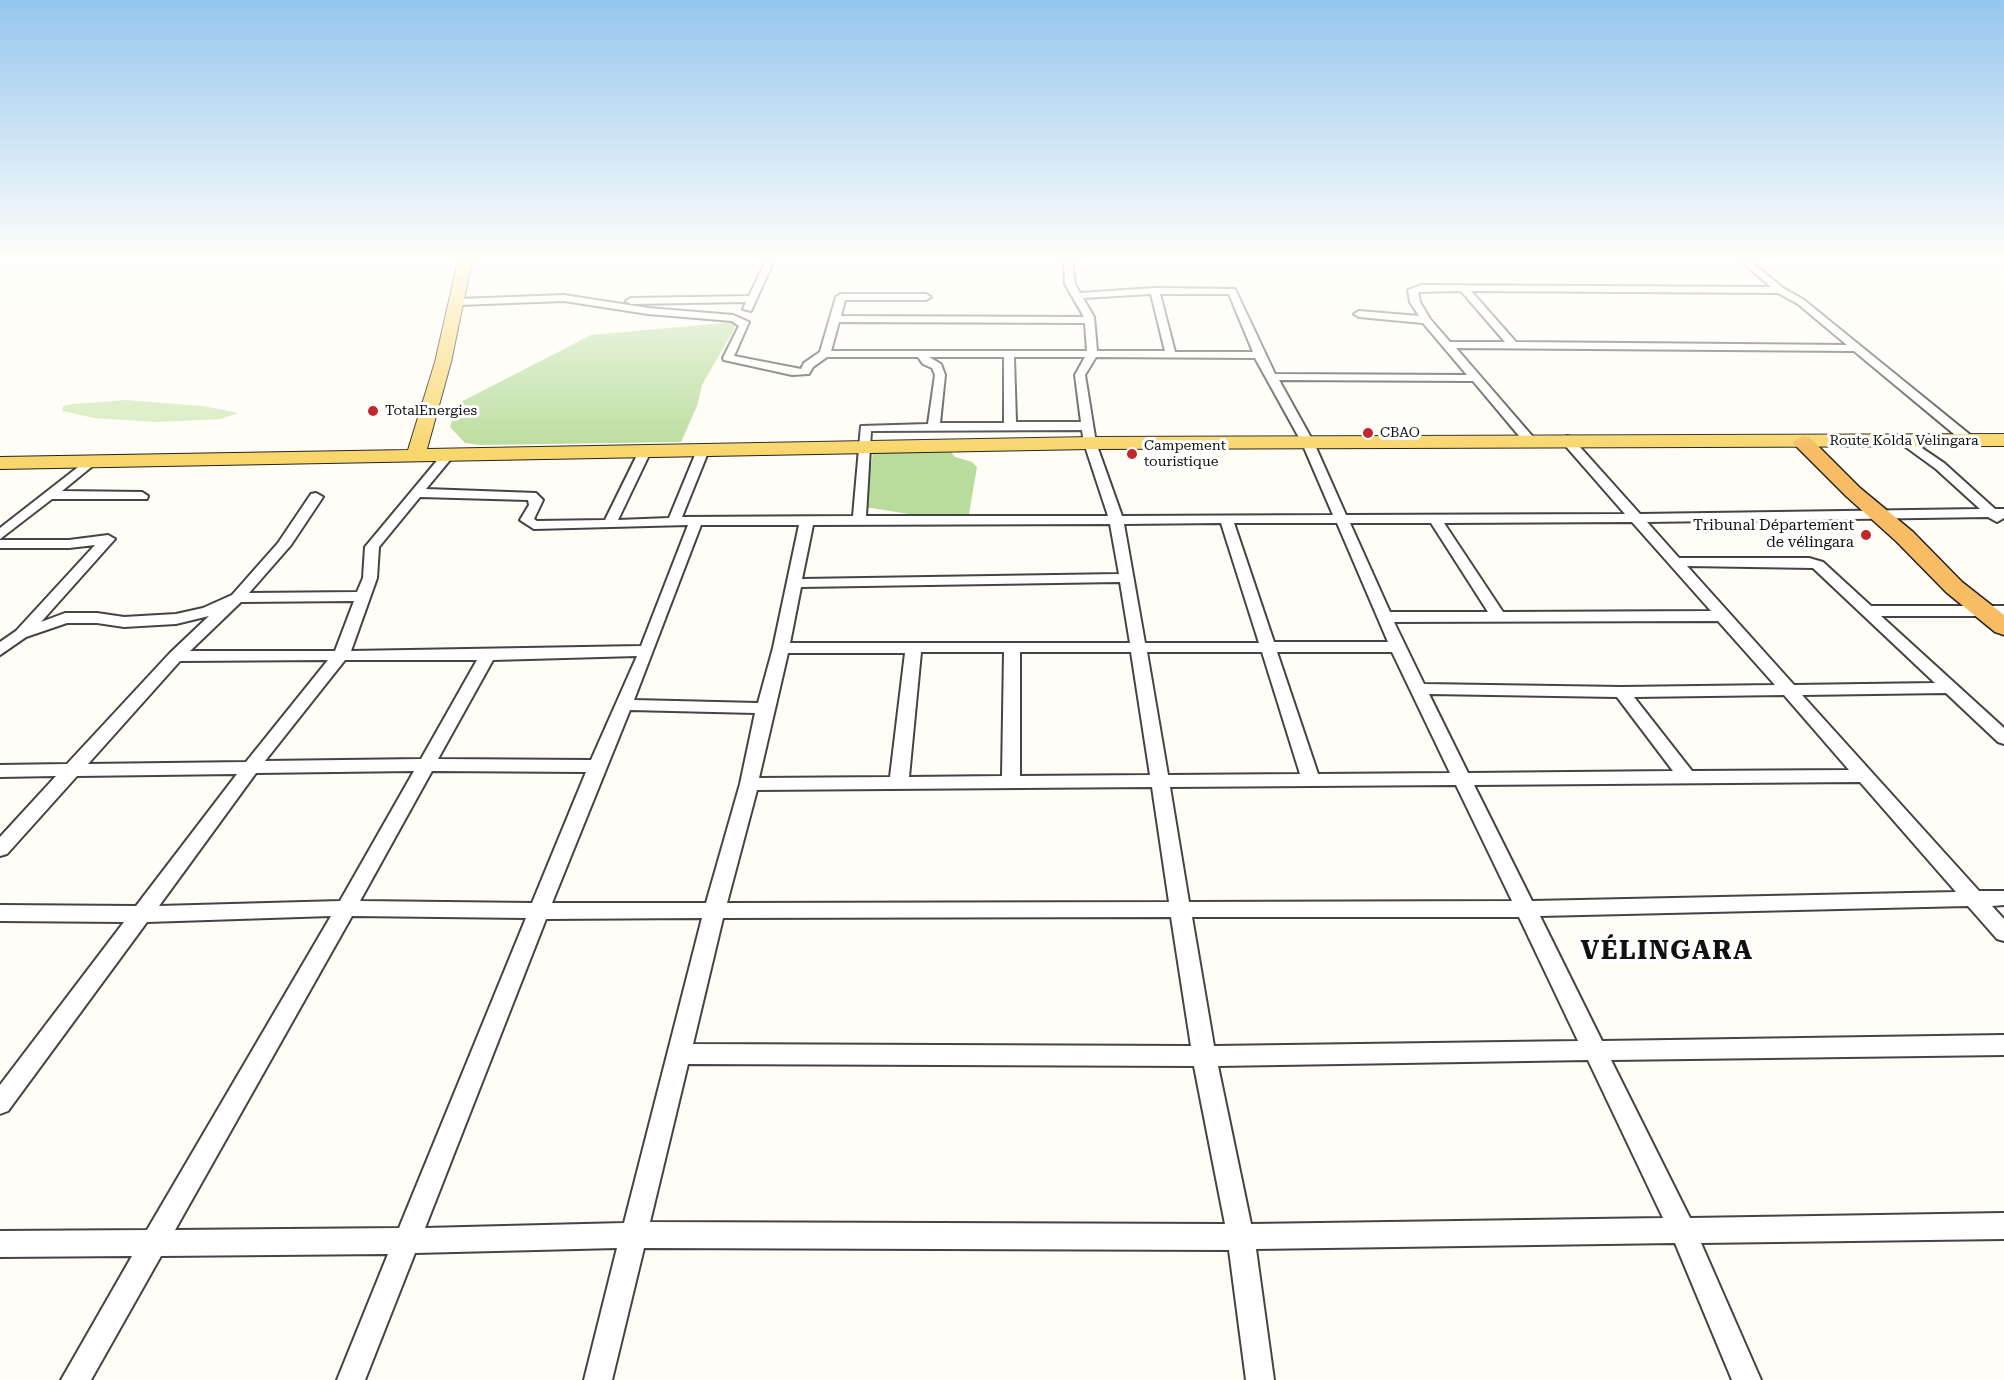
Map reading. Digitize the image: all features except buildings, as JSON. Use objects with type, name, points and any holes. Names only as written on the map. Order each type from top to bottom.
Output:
[{"type":"highway","points":[[1803,442],[1905,537],[1954,587],[1994,610],[2004,627]]},
{"type":"main road","points":[[416,455],[425,433],[425,420],[452,325]]},
{"type":"main road","name":"Route Kolda Velingara","points":[[0,463],[864,447],[1089,434],[1308,443],[1529,440],[1907,442],[2004,440]]},
{"type":"street","points":[[744,325],[728,358],[732,361],[805,372],[808,365],[825,354],[1259,355]]},
{"type":"street","points":[[825,354],[835,325]]},
{"type":"street","points":[[1089,325],[1092,355],[1080,375],[1089,434],[1116,519],[1140,648],[1204,1056],[1241,1237],[1260,1380]]},
{"type":"street","points":[[1164,325],[1171,355]]},
{"type":"street","points":[[1247,325],[1259,355],[1308,443],[1398,647],[1683,1232],[1747,1380]]},
{"type":"street","points":[[1430,325],[1529,440]]},
{"type":"street","points":[[1496,325],[1513,345]]},
{"type":"street","points":[[1828,325],[1970,441]]},
{"type":"street","points":[[1446,345],[1854,348]]},
{"type":"street","points":[[921,354],[927,362],[937,366],[940,375],[934,426]]},
{"type":"street","points":[[1009,354],[1011,426]]},
{"type":"street","points":[[1273,377],[1476,378]]},
{"type":"street","points":[[859,520],[865,428],[1011,426],[1089,434]]},
{"type":"street","points":[[1567,440],[1639,518],[2004,933]]},
{"type":"street","points":[[1907,442],[1998,513],[2004,525]]},
{"type":"street","points":[[674,521],[703,450]]},
{"type":"street","points":[[610,523],[645,451]]},
{"type":"street","points":[[0,1104],[144,915],[251,767],[341,655],[370,578],[372,547],[388,524],[449,454]]},
{"type":"street","points":[[0,536],[91,461]]},
{"type":"street","points":[[416,494],[520,494],[536,500],[536,505],[527,519],[534,525],[674,521],[1340,517],[1639,518],[1998,513]]},
{"type":"street","points":[[50,495],[141,496]]},
{"type":"street","points":[[0,849],[176,656],[237,598],[284,545],[303,513],[316,497]]},
{"type":"street","points":[[1226,519],[1311,779]]},
{"type":"street","points":[[1435,519],[1499,616]]},
{"type":"street","points":[[351,1380],[597,765],[647,651],[696,521]]},
{"type":"street","points":[[598,1380],[681,1054],[715,909],[749,784],[796,583],[807,521]]},
{"type":"street","points":[[0,544],[69,543],[108,539],[21,634],[0,650]]},
{"type":"street","points":[[1677,562],[1818,565],[2002,735]]},
{"type":"street","points":[[796,583],[1127,578]]},
{"type":"street","points":[[21,634],[65,618],[79,617],[124,622],[176,619],[208,612],[237,598],[364,596]]},
{"type":"street","points":[[1866,611],[1994,610]]},
{"type":"street","points":[[1385,617],[1724,616]]},
{"type":"street","points":[[781,648],[1398,647]]},
{"type":"street","points":[[899,782],[913,649]]},
{"type":"street","points":[[1011,781],[1012,649]]},
{"type":"street","points":[[176,656],[488,655],[647,651]]},
{"type":"street","points":[[75,1380],[428,765],[488,655]]},
{"type":"street","points":[[1419,689],[1622,692],[1788,688],[1950,688]]},
{"type":"street","points":[[1622,692],[1688,778]]},
{"type":"street","points":[[624,705],[765,708]]},
{"type":"street","points":[[0,771],[597,765]]},
{"type":"street","points":[[749,784],[1161,779],[1864,776]]},
{"type":"street","points":[[0,913],[144,915],[346,908],[540,911],[1527,909],[2004,898]]},
{"type":"street","points":[[681,1054],[1204,1056],[2004,1045]]},
{"type":"street","points":[[0,1244],[156,1241],[405,1241],[635,1235],[1241,1237],[2004,1226]]},
{"type":"green space","points":[[697,325],[735,325],[735,328],[702,385],[697,406],[681,442],[481,445],[465,443],[450,427],[457,404],[591,335]]},
{"type":"green space","points":[[125,400],[203,406],[238,413],[221,419],[156,422],[94,418],[62,411],[63,406],[72,404]]},
{"type":"green space","points":[[949,449],[955,457],[972,462],[977,467],[969,514],[915,515],[865,507],[873,453],[880,450]]},
{"type":"place","name":"TotalEnergies","points":[[373,411]]},
{"type":"place","name":"CBAO","points":[[1368,433]]},
{"type":"place","name":"Campement touristique","points":[[1132,454]]},
{"type":"place","name":"Tribunal Département de vélingara","points":[[1866,535]]},
{"type":"district","name":"VÉLINGARA","points":[[1667,951]]}]
